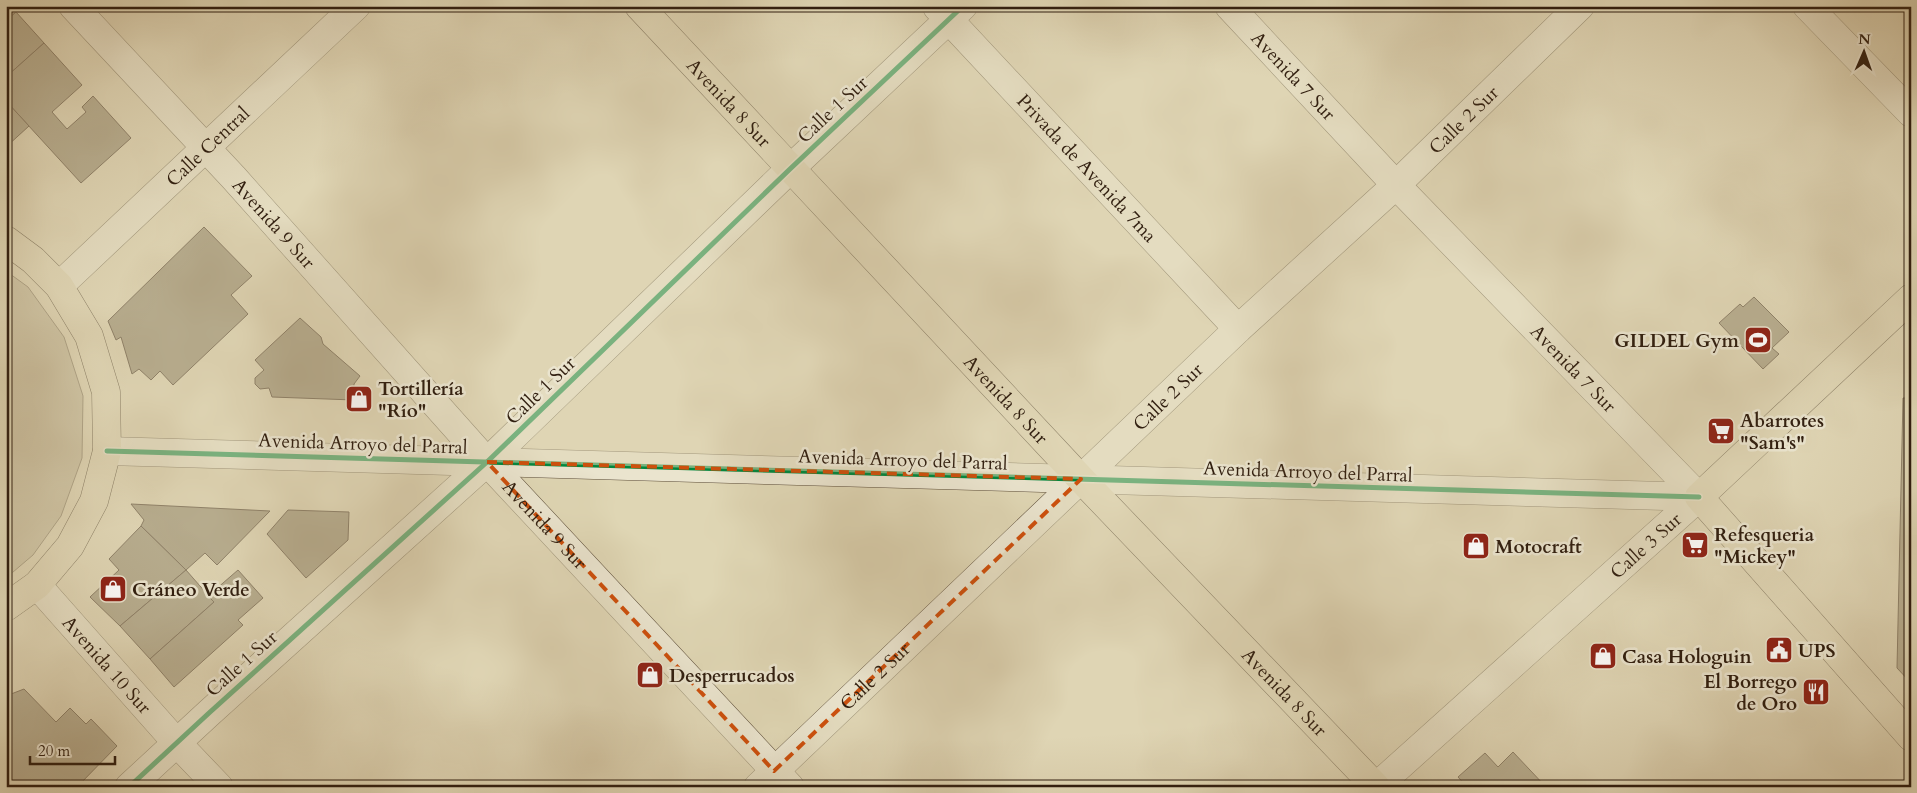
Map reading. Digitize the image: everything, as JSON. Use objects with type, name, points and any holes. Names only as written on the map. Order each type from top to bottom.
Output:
[{"type":"main road","name":"Avenida 8 Sur","points":[[639,6],[1082,479],[1376,787]]},
{"type":"main road","points":[[6,240],[33,260],[59,286],[89,336],[106,392],[107,451],[94,500],[70,546],[37,585],[6,606]]},
{"type":"main road","name":"Calle 3 Sur","points":[[1699,497],[1911,298]]},
{"type":"main road","name":"Avenida 7 Sur","points":[[1699,497],[1911,737]]},
{"type":"street","name":"Avenida 9 Sur","points":[[73,6],[205,147],[774,781]]},
{"type":"street","name":"Calle Central","points":[[59,286],[356,6]]},
{"type":"street","name":"Avenida 7 Sur","points":[[1229,6],[1396,185],[1699,497]]},
{"type":"street","name":"Calle 2 Sur","points":[[774,781],[1238,329],[1396,185],[1580,6]]},
{"type":"street","points":[[1807,6],[1911,113]]},
{"type":"street","name":"Calle 1 Sur","points":[[129,787],[176,742],[487,462],[949,11]]},
{"type":"street","name":"Privada de Avenida 7ma","points":[[949,11],[1238,329]]},
{"type":"street","name":"Avenida Arroyo del Parral","points":[[107,451],[1699,497]]},
{"type":"street","name":"Calle 3 Sur","points":[[1376,787],[1699,497]]},
{"type":"street","name":"Avenida 10 Sur","points":[[37,585],[176,742],[219,787]]},
{"type":"highlighted area","points":[[487,462],[1081,479],[774,771]]},
{"type":"shaded area","points":[[6,271],[28,287],[64,337],[83,396],[82,458],[61,516],[33,555],[6,578]]},
{"type":"building","points":[[6,6],[11,6],[16,12],[6,21]]},
{"type":"building","points":[[16,12],[44,43],[6,77],[6,21]]},
{"type":"building","points":[[44,43],[82,85],[52,112],[67,129],[86,112],[82,107],[93,96],[131,138],[81,183],[6,101],[6,77]]},
{"type":"building","points":[[6,101],[29,126],[6,147]]},
{"type":"building","points":[[204,227],[252,276],[231,295],[248,314],[173,385],[160,371],[151,380],[139,369],[132,374],[121,337],[116,340],[108,321]]},
{"type":"building","name":"GILDEL Gym","points":[[1754,297],[1789,332],[1772,348],[1779,354],[1763,369],[1719,323],[1740,304],[1743,307]]},
{"type":"building","points":[[300,318],[321,337],[323,344],[360,376],[354,384],[354,400],[272,397],[269,388],[260,389],[255,384],[255,378],[264,370],[255,360]]},
{"type":"building","points":[[1903,398],[1911,398],[1911,683],[1897,668]]},
{"type":"building","points":[[131,504],[270,511],[217,565],[205,553],[186,570],[141,526],[144,520]]},
{"type":"building","points":[[288,510],[349,512],[348,540],[306,578],[267,534]]},
{"type":"building","points":[[141,526],[186,570],[120,626],[90,597],[119,570],[109,559]]},
{"type":"building","points":[[186,570],[214,602],[150,659],[120,626]]},
{"type":"building","points":[[238,570],[263,598],[238,620],[243,625],[174,687],[150,659],[214,602],[208,596]]},
{"type":"building","points":[[24,689],[56,722],[70,708],[86,724],[91,719],[117,746],[77,787],[16,787],[6,777],[6,769],[11,765],[6,760],[6,696]]},
{"type":"building","points":[[1513,752],[1546,787],[1467,787],[1458,777],[1485,753],[1498,767]]},
{"type":"cycle path","points":[[129,787],[487,462],[790,169],[963,6]]},
{"type":"cycle path","points":[[107,451],[1699,497]]},
{"type":"place","name":"GILDEL Gym","points":[[1758,340]]},
{"type":"place","name":"Tortillería \"Río\"","points":[[359,399]]},
{"type":"place","name":"Abarrotes \"Sam's\"","points":[[1721,431]]},
{"type":"place","name":"Refesqueria \"Mickey\"","points":[[1695,545]]},
{"type":"place","name":"Motocraft","points":[[1476,546]]},
{"type":"place","name":"Cráneo Verde","points":[[113,589]]},
{"type":"place","name":"UPS","points":[[1779,650]]},
{"type":"place","name":"Casa Hologuin","points":[[1603,656]]},
{"type":"place","name":"Desperrucados","points":[[650,675]]},
{"type":"place","name":"El Borrego de Oro","points":[[1816,692]]}]
